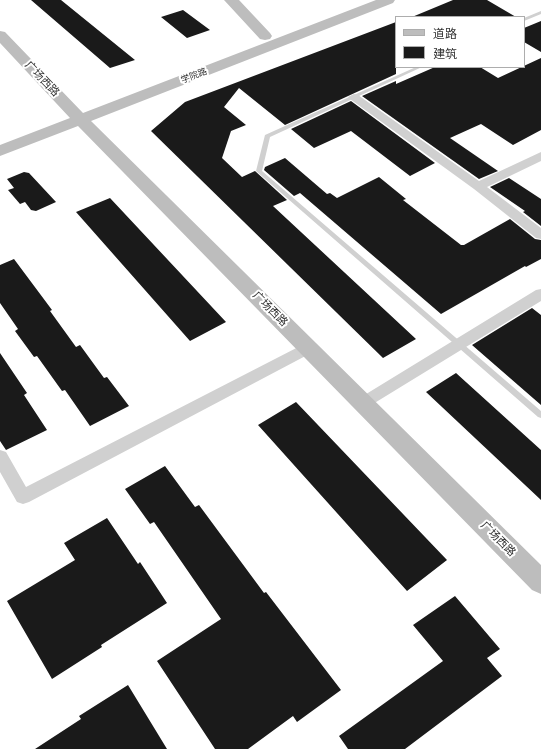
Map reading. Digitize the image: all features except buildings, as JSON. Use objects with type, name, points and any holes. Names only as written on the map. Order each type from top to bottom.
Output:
[{"type":"main road","points":[[231,0],[265,36]]},
{"type":"main road","name":"学院路","points":[[0,151],[77,115],[265,36],[358,0]]},
{"type":"main road","name":"学院路","points":[[0,138],[77,115],[388,0]]},
{"type":"main road","name":"广场西路","points":[[0,34],[77,115],[541,582]]},
{"type":"street","points":[[354,97],[478,186],[541,235]]},
{"type":"street","points":[[478,186],[541,156]]},
{"type":"street","points":[[363,403],[541,294]]},
{"type":"street","points":[[0,457],[24,497],[308,348]]},
{"type":"lane","points":[[525,20],[541,12]]},
{"type":"lane","points":[[418,68],[267,136],[259,171],[541,414]]}]
